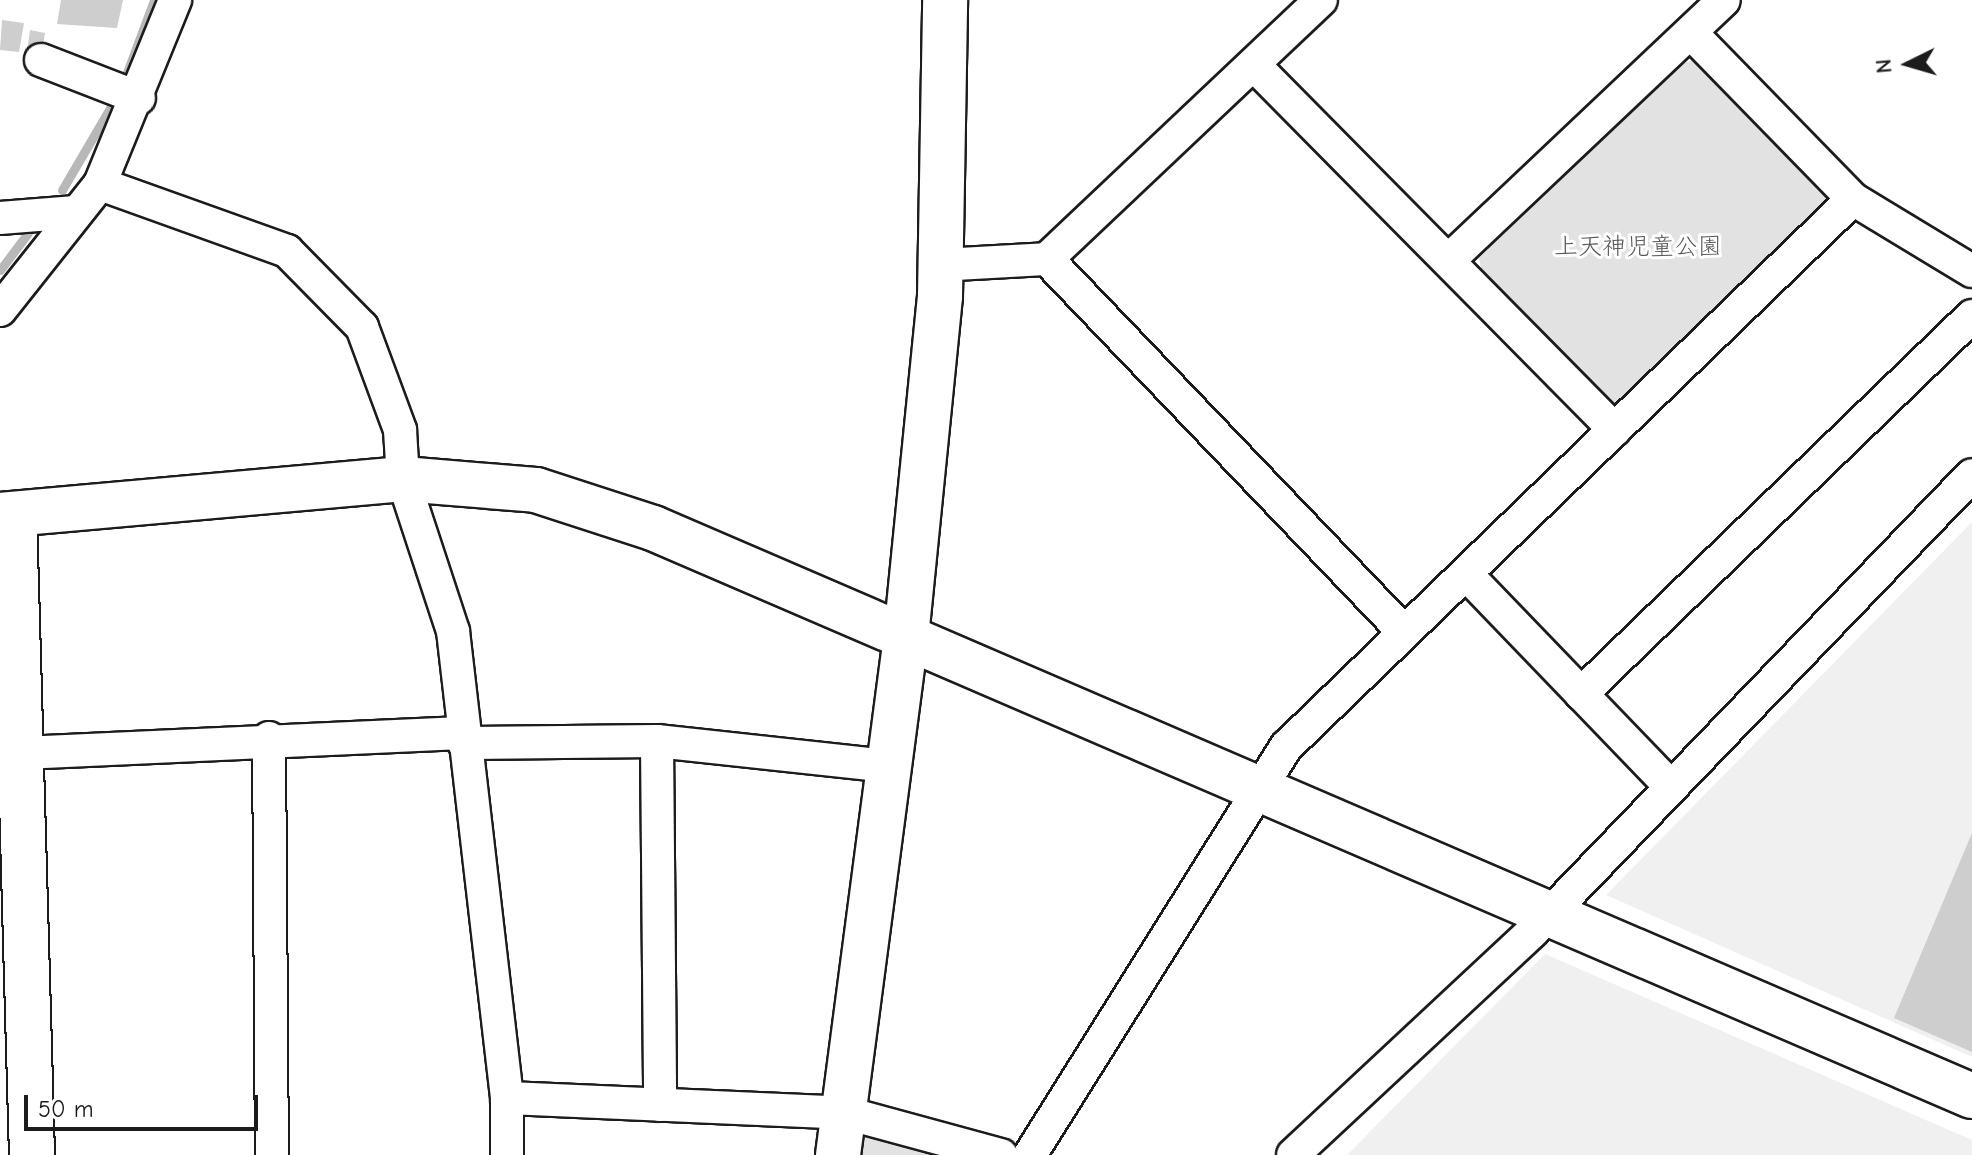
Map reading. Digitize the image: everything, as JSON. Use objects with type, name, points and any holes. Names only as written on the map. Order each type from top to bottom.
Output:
[{"type":"street","points":[[0,310],[100,184],[139,98],[175,0]]},
{"type":"street","points":[[842,1134],[906,637],[940,265],[945,0]]},
{"type":"street","points":[[940,265],[1047,259],[1321,0]]},
{"type":"street","points":[[1449,260],[1724,0]]},
{"type":"street","points":[[1691,33],[1853,199],[1972,271]]},
{"type":"street","points":[[41,60],[75,67],[139,98]]},
{"type":"street","points":[[1254,65],[1615,430]]},
{"type":"street","points":[[100,184],[287,251],[349,308],[400,430],[403,479],[453,631],[507,1098],[507,1155]]},
{"type":"street","points":[[1030,1155],[1256,788],[1287,746],[1403,631],[1468,576],[1853,199]]},
{"type":"street","points":[[0,218],[76,212]]},
{"type":"street","points":[[1047,259],[1403,631]]},
{"type":"street","points":[[1581,694],[1972,316]]},
{"type":"street","points":[[1293,1155],[1551,912],[1972,475]]},
{"type":"street","points":[[32,1155],[13,751],[7,515],[403,479],[536,490],[653,528],[1551,912],[1972,1096]]},
{"type":"street","points":[[1468,576],[1670,786]]},
{"type":"street","points":[[13,751],[269,738],[657,741],[887,766]]},
{"type":"street","points":[[269,738],[272,1155]]},
{"type":"street","points":[[657,741],[660,1105]]},
{"type":"street","points":[[507,1098],[660,1105],[1001,1155]]},
{"type":"shaded area","points":[[1972,522],[1972,1057],[1606,895]]},
{"type":"shaded area","points":[[1545,954],[1972,1140],[1972,1155],[1347,1155]]},
{"type":"green space","name":"上天神児童公園","points":[[1698,59],[1827,191],[1825,205],[1623,405],[1609,402],[1482,273],[1479,258],[1684,63]]},
{"type":"green space","points":[[866,1133],[941,1155],[853,1155]]},
{"type":"building","points":[[61,0],[123,0],[117,28],[57,24]]},
{"type":"building","points":[[2,20],[24,23],[19,52],[0,50]]},
{"type":"building","points":[[30,30],[45,33],[42,53],[27,52]]},
{"type":"building","points":[[1972,833],[1972,1052],[1894,1018]]},
{"type":"waterway","points":[[126,75],[154,0]]},
{"type":"waterway","points":[[62,190],[113,103]]},
{"type":"waterway","points":[[0,270],[28,233]]}]
